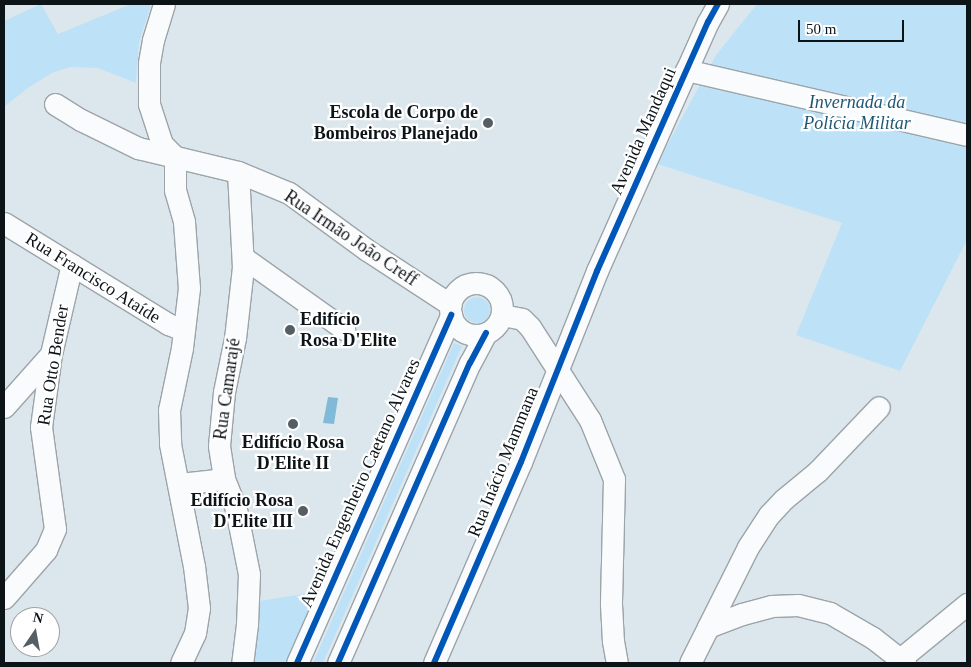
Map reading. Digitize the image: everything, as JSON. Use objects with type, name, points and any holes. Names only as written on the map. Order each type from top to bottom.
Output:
[{"type":"street","points":[[164,4],[153,40],[149,63],[149,104],[162,144],[175,157],[175,190],[184,222],[188,251],[189,288],[184,330],[169,410],[170,444],[194,566],[199,608],[195,633],[186,657],[181,663]]},
{"type":"street","name":"Avenida Mandaqui","points":[[597,271],[686,70],[718,4]]},
{"type":"street","points":[[686,70],[967,135]]},
{"type":"street","name":"Rua Irmão João Creff","points":[[55,104],[81,120],[138,148],[238,172],[289,193],[451,310]]},
{"type":"street","points":[[938,128],[967,151]]},
{"type":"street","name":"Rua Camarajé","points":[[238,172],[244,258],[235,338],[224,392],[218,446],[224,479],[236,509],[249,574],[247,624],[242,663]]},
{"type":"street","name":"Rua Francisco Ataíde","points":[[4,223],[168,324],[184,330]]},
{"type":"street","points":[[244,258],[344,329]]},
{"type":"street","name":"Rua Otto Bender","points":[[4,598],[46,550],[54,529],[41,427],[51,354],[72,264]]},
{"type":"street","name":"Rua Inácio Mammana","points":[[434,663],[521,462],[597,271]]},
{"type":"street","points":[[478,283],[486,284],[498,294],[501,300],[502,315],[497,325],[486,333],[471,335],[458,328],[451,310],[457,291],[463,286],[478,283]]},
{"type":"street","name":"Avenida Engenheiro Caetano Alvares","points":[[298,663],[451,310]]},
{"type":"street","points":[[502,315],[525,321],[590,420],[614,479],[611,604],[613,641],[617,663]]},
{"type":"street","points":[[338,663],[446,417],[486,333]]},
{"type":"street","points":[[4,407],[51,354]]},
{"type":"street","points":[[690,663],[748,547],[769,515],[784,499],[818,471],[879,407]]},
{"type":"street","points":[[179,484],[224,479]]},
{"type":"street","points":[[708,627],[742,614],[771,606],[798,605],[830,613],[873,638],[903,661],[967,604]]},
{"type":"green space","points":[[41,4],[58,34],[131,4],[151,4],[139,43],[136,83],[98,68],[70,67],[52,73],[29,87],[4,107],[4,21]]},
{"type":"green space","name":"Invernada da Polícia Militar","points":[[757,4],[967,4],[967,240],[900,371],[796,335],[842,223],[657,164],[716,55]]},
{"type":"green space","points":[[477,297],[486,301],[490,310],[486,319],[477,323],[468,319],[464,310],[468,301]]},
{"type":"green space","points":[[454,343],[462,346],[323,663],[313,663]]},
{"type":"green space","points":[[316,592],[287,663],[252,663],[259,601]]},
{"type":"shaded area","points":[[328,397],[338,398],[334,424],[323,423]]},
{"type":"cycle path","points":[[434,663],[521,462],[597,271],[708,22],[718,4]]},
{"type":"cycle path","points":[[297,663],[451,315]]},
{"type":"cycle path","points":[[338,663],[470,363],[486,333]]},
{"type":"place","name":"Escola de Corpo de Bombeiros Planejado","points":[[488,123]]},
{"type":"place","name":"Edifício Rosa D'Elite","points":[[290,330]]},
{"type":"place","name":"Edifício Rosa D'Elite II","points":[[293,424]]},
{"type":"place","name":"Edifício Rosa D'Elite III","points":[[303,511]]}]
